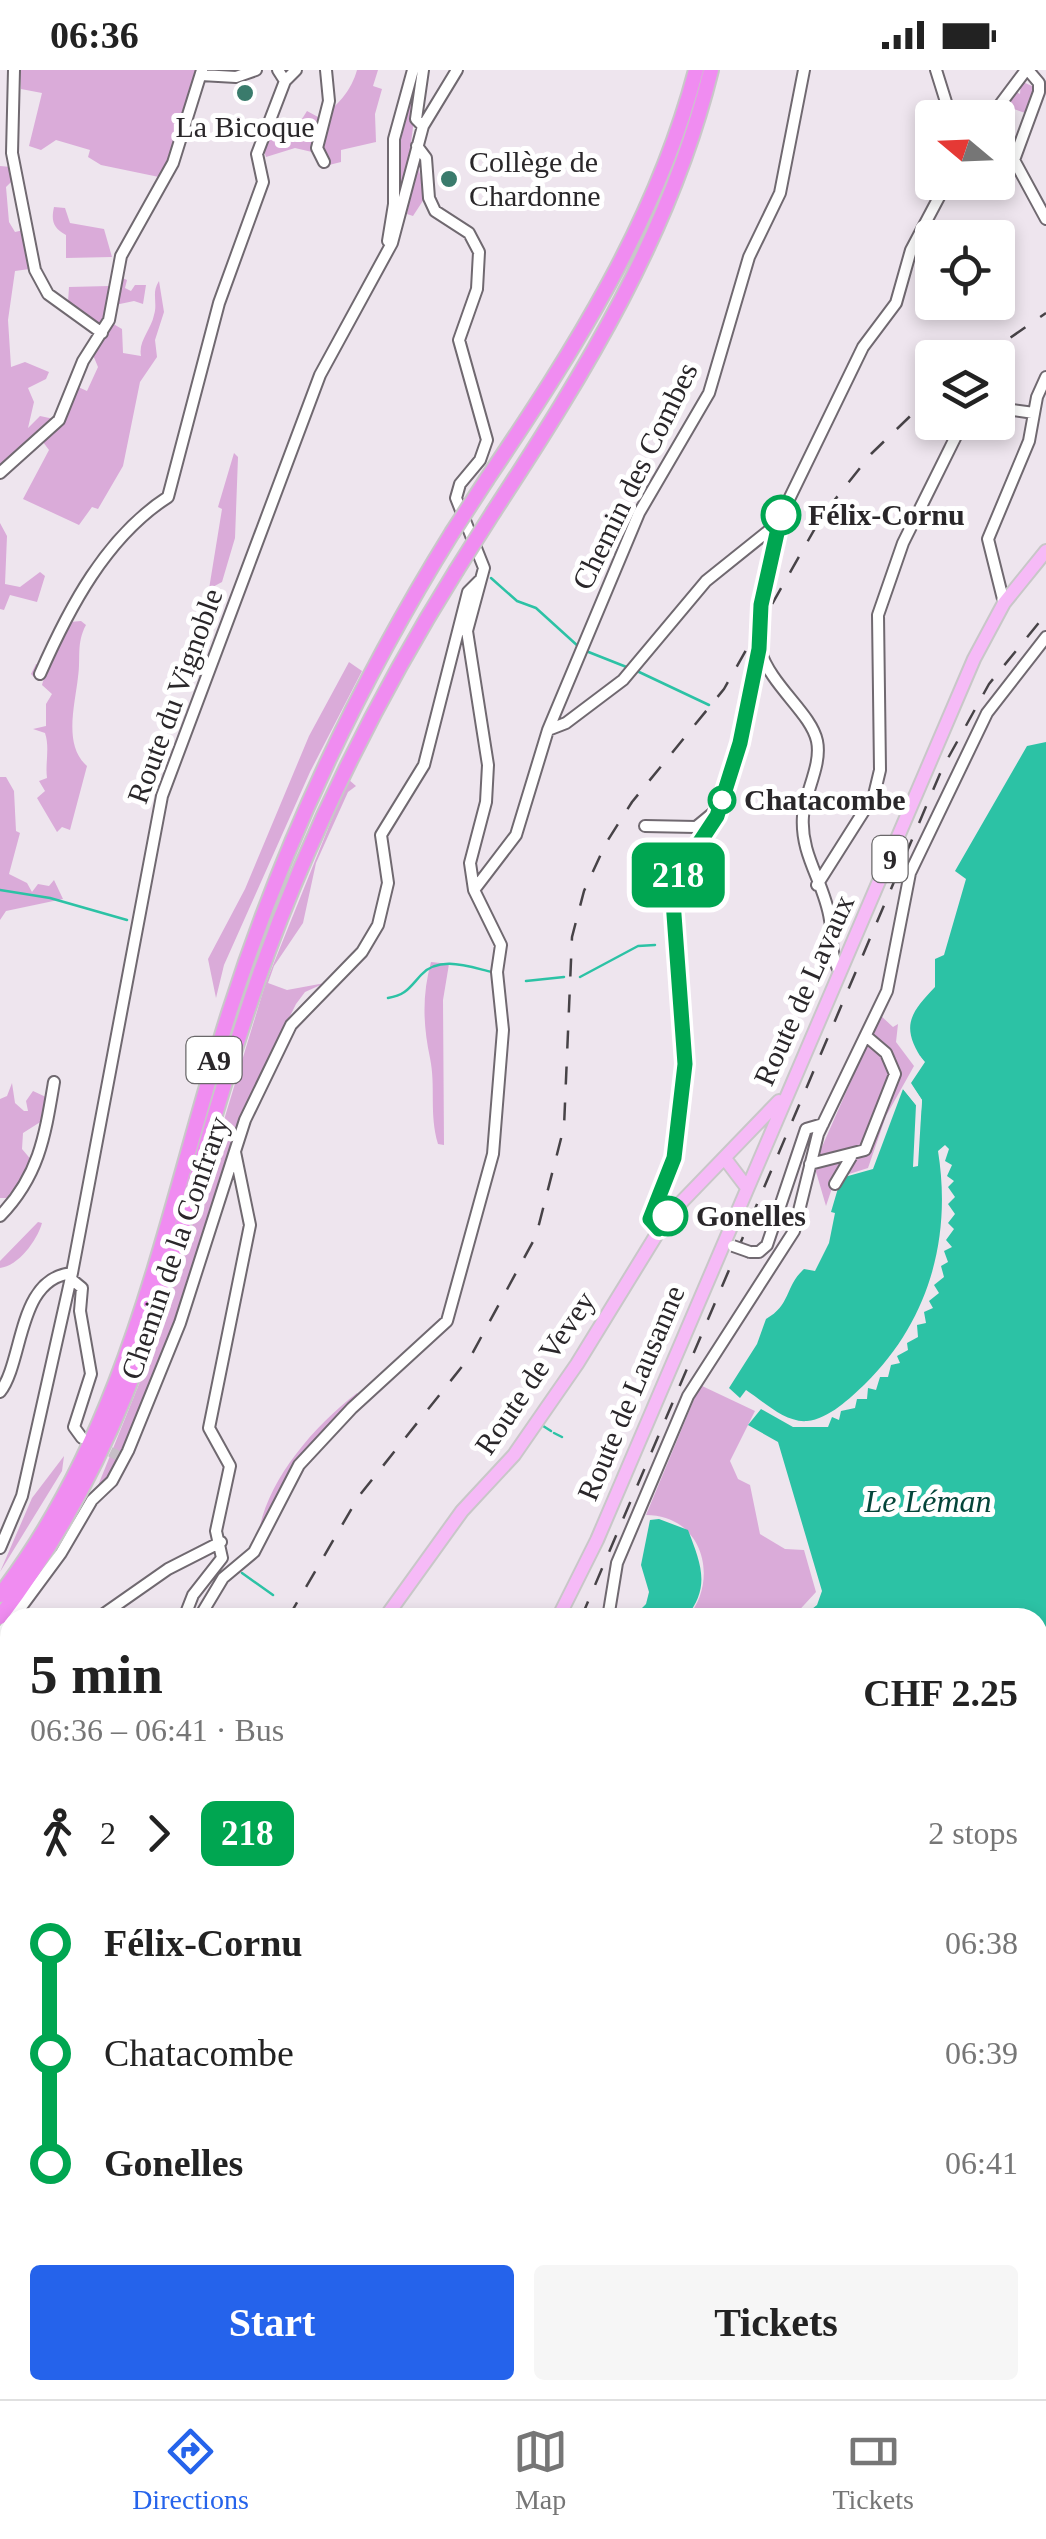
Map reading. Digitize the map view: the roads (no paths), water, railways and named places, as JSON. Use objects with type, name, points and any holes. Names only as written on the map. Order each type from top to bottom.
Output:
[{"type":"highway","name":"A9","points":[[0,1595],[70,1488],[121,1378],[154,1278],[233,1000],[305,810],[374,668],[452,533],[608,291],[676,159],[696,70]]},
{"type":"highway","name":"A9","points":[[6,1608],[60,1530],[108,1443],[137,1373],[243,1023],[299,874],[376,710],[456,571],[584,370],[624,298],[712,70]]},
{"type":"main road","name":"Route de Lavaux","points":[[745,1185],[974,659],[1004,602],[1046,551]]},
{"type":"main road","name":"Route de Vevey","points":[[393,1608],[462,1511],[514,1455],[577,1364],[659,1229],[681,1201],[738,1148],[785,1096]]},
{"type":"main road","points":[[738,1148],[761,1150]]},
{"type":"main road","points":[[726,1160],[745,1185]]},
{"type":"main road","name":"Route de Lausanne","points":[[563,1608],[597,1540],[727,1244],[745,1185]]},
{"type":"street","points":[[14,70],[12,153],[35,270],[48,294],[102,332]]},
{"type":"street","points":[[0,473],[59,420],[83,361],[112,309],[121,256],[172,163],[201,72],[236,77],[256,70]]},
{"type":"street","points":[[278,70],[285,81]]},
{"type":"street","points":[[40,674],[71,604],[124,535],[148,510],[168,498],[219,303],[263,182],[257,154],[285,81],[296,70]]},
{"type":"street","points":[[324,162],[317,148],[329,101],[326,70]]},
{"type":"street","points":[[384,259],[394,204],[394,138],[413,70]]},
{"type":"street","points":[[422,70],[416,119],[423,126]]},
{"type":"street","name":"Route du Vignoble","points":[[0,1548],[22,1496],[71,1276],[162,796],[331,349],[384,259],[398,226],[423,126],[457,70]]},
{"type":"street","name":"Chemin des Combes","points":[[474,890],[516,835],[548,730],[649,490],[709,393],[750,257],[780,192],[804,70]]},
{"type":"street","points":[[936,70],[945,100]]},
{"type":"street","points":[[1004,100],[1027,70],[1039,83],[1014,160],[1046,219]]},
{"type":"street","points":[[205,1608],[222,1578],[254,1552],[299,1465],[450,1315],[478,1192],[492,1154],[503,1030],[496,972],[501,945],[474,890],[470,862],[486,802],[488,758],[467,631],[483,564],[456,498],[460,484],[480,460],[486,440],[459,340],[478,289],[479,252],[469,234],[435,211],[429,198],[426,158],[417,146]]},
{"type":"street","points":[[659,1229],[650,1215],[674,1158],[685,1064],[673,894],[682,865],[710,827],[722,800],[740,743],[759,649],[777,524],[863,347],[896,302],[911,250],[937,200]]},
{"type":"street","points":[[1004,602],[988,539],[1029,441],[1046,377]]},
{"type":"street","points":[[1015,410],[1034,412]]},
{"type":"street","points":[[818,885],[874,795],[880,770],[878,615],[903,543],[954,440]]},
{"type":"street","points":[[548,730],[566,723],[623,680],[706,581],[777,524]]},
{"type":"street","name":"Chemin de la Confrary","points":[[21,1608],[61,1553],[92,1500],[112,1481],[123,1458],[180,1322],[258,1089],[291,1024],[362,952],[378,925],[388,883],[381,835],[424,766],[468,592],[481,579]]},
{"type":"street","points":[[610,1608],[617,1563],[688,1396],[794,1231],[823,1124],[886,992],[904,890],[916,859],[987,713],[1046,637]]},
{"type":"street","points":[[759,649],[771,680],[815,734],[817,758],[802,828],[830,920],[831,958],[840,972]]},
{"type":"street","points":[[645,826],[696,827],[722,800]]},
{"type":"street","points":[[810,1164],[851,1157],[864,1150],[895,1074],[886,1053],[866,1036]]},
{"type":"street","points":[[0,1216],[36,1168],[47,1134],[54,1082]]},
{"type":"street","points":[[727,1244],[750,1252],[759,1252],[766,1245],[806,1129],[823,1124]]},
{"type":"street","points":[[188,1608],[218,1566],[221,1542],[216,1531],[230,1466],[209,1428],[250,1225],[235,1151]]},
{"type":"street","points":[[835,1184],[851,1157]]},
{"type":"street","points":[[0,1392],[14,1369],[17,1339],[35,1301],[57,1276],[71,1276]]},
{"type":"street","name":"Chemin de la Confrary","points":[[71,1276],[82,1288],[81,1322],[91,1356],[90,1384],[74,1427],[82,1438]]},
{"type":"street","points":[[112,1608],[168,1569],[221,1542]]},
{"type":"water","name":"Le Léman","points":[[1046,742],[1046,1608],[813,1608],[822,1591],[778,1442],[748,1425],[761,1409],[793,1427],[828,1427],[832,1417],[839,1420],[841,1411],[855,1408],[857,1399],[867,1399],[868,1388],[876,1390],[880,1377],[888,1377],[891,1365],[900,1363],[897,1356],[918,1337],[917,1325],[926,1323],[924,1312],[933,1308],[929,1301],[939,1293],[934,1285],[944,1277],[941,1266],[948,1262],[944,1251],[952,1247],[946,1240],[954,1229],[948,1223],[955,1214],[948,1204],[955,1197],[948,1187],[954,1181],[947,1176],[952,1165],[945,1161],[949,1149],[945,1145],[938,1151],[942,1215],[931,1276],[905,1333],[865,1384],[839,1407],[807,1421],[783,1415],[746,1390],[740,1398],[729,1388],[757,1344],[766,1319],[780,1308],[798,1275],[804,1269],[815,1271],[829,1243],[835,1213],[831,1212],[841,1178],[873,1169],[903,1089],[916,1105],[913,1167],[918,1166],[922,1100],[910,1083],[924,1062],[912,1040],[911,1022],[935,987],[935,959],[944,955],[966,879],[955,871],[1027,746]]},
{"type":"water","points":[[659,1519],[688,1530],[701,1575],[699,1596],[693,1608],[642,1608],[649,1592],[641,1565],[650,1520]]},
{"type":"waterway","points":[[491,578],[517,601],[536,608],[579,647]]},
{"type":"waterway","points":[[586,651],[629,668]]},
{"type":"waterway","points":[[637,671],[709,705]]},
{"type":"waterway","points":[[0,890],[50,898],[127,920]]},
{"type":"waterway","points":[[580,977],[638,946],[655,945]]},
{"type":"waterway","points":[[388,998],[403,993],[437,965],[455,964],[492,972]]},
{"type":"waterway","points":[[526,981],[564,977]]},
{"type":"waterway","points":[[540,1424],[551,1431]]},
{"type":"waterway","points":[[554,1433],[562,1437]]},
{"type":"waterway","points":[[242,1573],[273,1595]]},
{"type":"tunnel","points":[[97,1445],[123,1458]]},
{"type":"railway","points":[[1007,340],[1046,313]]},
{"type":"railway","points":[[294,1608],[359,1496],[472,1354],[536,1236],[564,1127],[572,937],[584,891],[606,843],[632,802],[724,689],[822,516],[871,454],[915,411]]},
{"type":"railway","points":[[585,1608],[942,769],[989,684],[1046,614]]},
{"type":"place","name":"La Bicoque","points":[[245,93]]},
{"type":"place","name":"Collège de Chardonne","points":[[449,179]]},
{"type":"place","name":"Félix-Cornu","points":[[781,515]]},
{"type":"place","name":"Chatacombe","points":[[722,800]]},
{"type":"place","name":"Gonelles","points":[[668,1216]]}]
